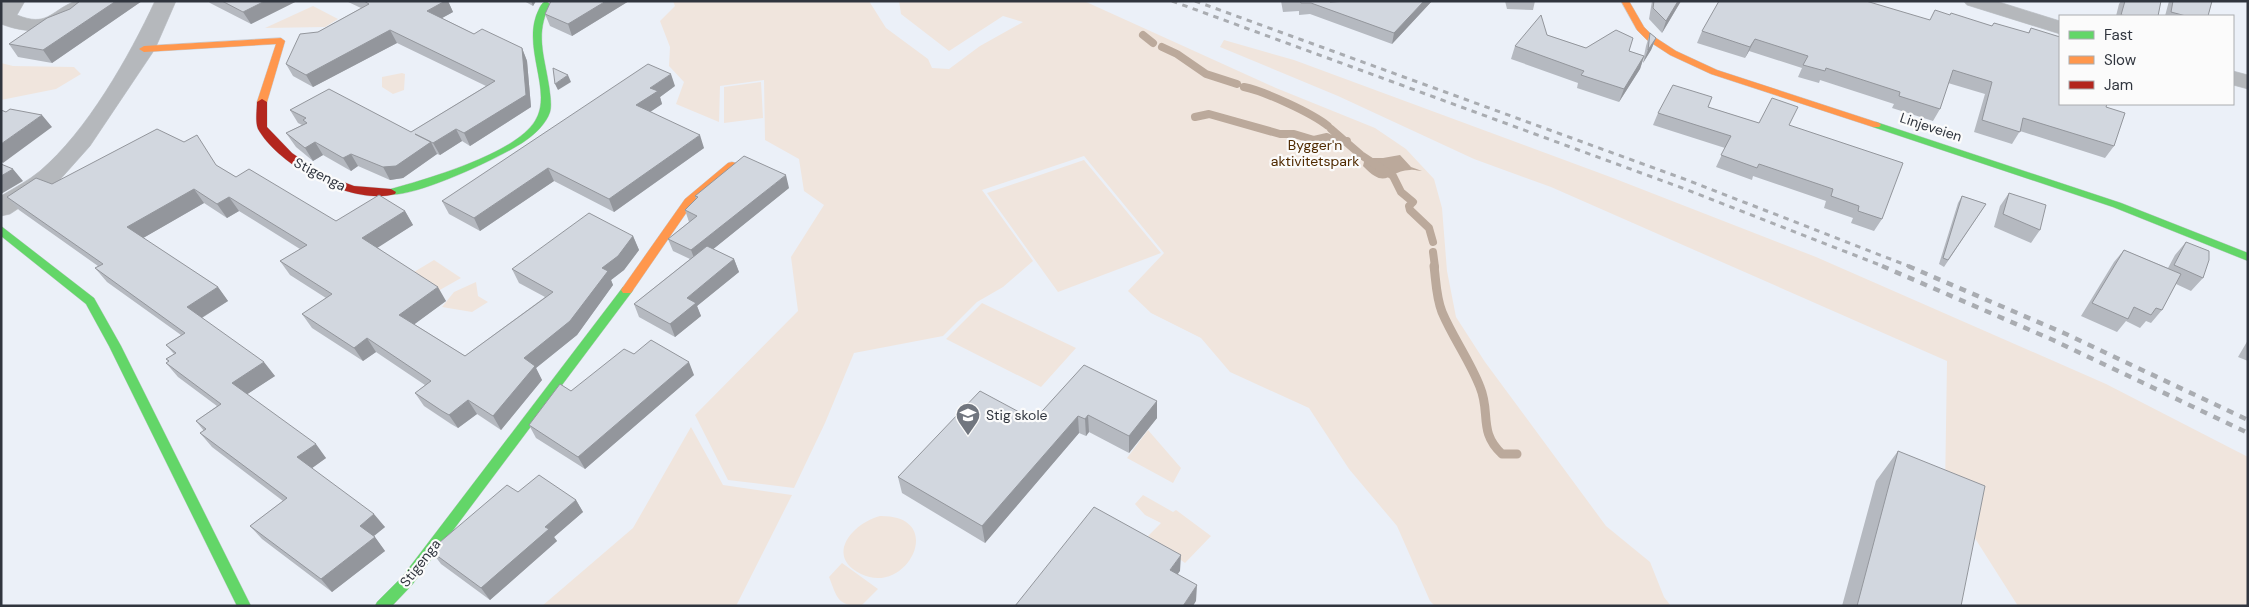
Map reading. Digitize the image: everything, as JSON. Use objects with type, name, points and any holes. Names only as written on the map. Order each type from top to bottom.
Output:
[{"type":"street","points":[[15,1],[6,13],[7,18],[32,27],[56,22],[87,1]]},
{"type":"street","points":[[1,208],[48,177],[68,158],[93,126],[144,49],[166,1]]},
{"type":"street","name":"Linjeveien","points":[[1625,1],[1638,28],[1651,40],[1668,51],[1705,68],[2076,189],[2168,223],[2248,257]]},
{"type":"street","points":[[1974,1],[2059,28]]},
{"type":"street","name":"Stigenga","points":[[144,49],[203,44],[236,46],[281,41],[262,97],[262,127],[283,154],[334,184],[368,192],[386,192],[411,188],[494,154],[523,139],[542,122],[545,109],[537,24],[546,4]]},
{"type":"street","points":[[2234,78],[2248,82]]},
{"type":"street","name":"Stigenga","points":[[382,606],[407,581],[604,323],[689,201],[732,165]]},
{"type":"street","points":[[1,230],[90,301],[115,346],[244,606]]},
{"type":"green space","name":"Bygger'n aktivitetspark","points":[[673,1],[869,1],[886,28],[928,59],[932,68],[949,69],[980,46],[1023,22],[1003,16],[949,51],[901,14],[899,1],[1084,1],[1276,88],[1375,128],[1406,149],[1434,179],[1442,208],[1447,271],[1456,317],[1485,362],[1606,526],[1650,562],[1664,597],[1671,606],[1435,606],[1430,601],[1397,526],[1349,469],[1309,408],[1230,372],[1201,338],[1151,313],[1128,291],[1164,253],[1084,156],[982,190],[1033,261],[1003,287],[977,302],[943,336],[854,353],[825,423],[794,488],[728,480],[695,415],[798,311],[791,257],[824,205],[804,191],[799,159],[765,140],[764,80],[720,86],[719,122],[676,104],[684,82],[669,66],[670,47],[660,21],[675,6]]},
{"type":"green space","points":[[313,6],[338,19],[325,27],[265,28]]},
{"type":"green space","points":[[1224,40],[1294,60],[1613,178],[1816,257],[2106,384],[2248,457],[2248,606],[2018,606],[1945,491],[1947,361],[1551,187],[1474,159],[1338,96],[1220,47]]},
{"type":"green space","points":[[1,63],[13,66],[74,67],[81,74],[56,89],[1,100]]},
{"type":"green space","points":[[405,74],[404,90],[393,94],[382,87],[382,77]]},
{"type":"green space","points":[[761,82],[763,118],[724,123],[724,87]]},
{"type":"green space","points":[[1084,160],[1161,253],[1058,292],[987,193]]},
{"type":"green space","points":[[434,260],[461,278],[438,291],[414,272]]},
{"type":"green space","points":[[476,282],[478,296],[488,302],[472,312],[442,307],[454,292]]},
{"type":"green space","points":[[982,303],[1076,348],[1041,387],[946,339]]},
{"type":"green space","points":[[691,427],[723,485],[792,495],[736,606],[542,606],[633,528]]},
{"type":"green space","points":[[1148,430],[1181,468],[1173,483],[1127,458]]},
{"type":"green space","points":[[1143,495],[1173,512],[1176,510],[1211,536],[1185,563],[1148,536],[1161,523],[1145,515],[1135,504]]},
{"type":"green space","points":[[880,516],[901,519],[912,528],[916,540],[913,553],[905,565],[893,574],[878,578],[861,574],[850,567],[845,558],[844,550],[846,541],[860,525]]},
{"type":"green space","points":[[842,563],[878,589],[861,606],[853,606],[842,602],[836,595],[829,577]]},
{"type":"shaded area","points":[[1400,155],[1411,167],[1422,171],[1402,171],[1382,179],[1363,166],[1365,158],[1383,158]]},
{"type":"building","points":[[80,1],[116,1],[43,50],[9,44],[47,18],[70,9]]},
{"type":"building","points":[[222,1],[265,1],[243,12]]},
{"type":"building","points":[[364,1],[445,1],[427,11],[474,34],[482,29],[522,48],[526,95],[464,133],[456,129],[433,143],[431,142],[396,166],[383,167],[351,154],[343,158],[315,142],[305,148],[286,133],[307,123],[303,120],[306,118],[290,110],[329,89],[411,132],[495,81],[390,30],[306,75],[286,64],[300,34],[318,32],[369,4]]},
{"type":"building","points":[[551,1],[606,1],[568,24],[545,14]]},
{"type":"building","points":[[1300,1],[1424,1],[1394,33],[1311,3],[1301,3]]},
{"type":"building","points":[[1654,1],[1678,1],[1666,21],[1653,8]]},
{"type":"building","points":[[1719,1],[1866,1],[1930,20],[1935,10],[1992,26],[1994,23],[2029,33],[2031,28],[2059,37],[2059,105],[2107,105],[2106,107],[2125,113],[2114,146],[2023,118],[2020,132],[1982,120],[1992,82],[1953,70],[1940,109],[1899,96],[1900,92],[1826,68],[1825,71],[1803,65],[1808,56],[1755,39],[1750,47],[1702,31]]},
{"type":"building","points":[[2125,1],[2161,1],[2158,15],[2121,15]]},
{"type":"building","points":[[2173,1],[2212,1],[2208,15],[2182,15],[2171,12]]},
{"type":"building","points":[[1541,15],[1547,35],[1586,48],[1616,30],[1633,38],[1629,51],[1644,56],[1624,89],[1581,75],[1584,71],[1515,46]]},
{"type":"building","points":[[1650,33],[1656,38],[1648,50]]},
{"type":"building","points":[[648,64],[671,74],[650,88],[658,91],[636,105],[700,135],[609,199],[548,168],[474,218],[442,201]]},
{"type":"building","points":[[553,68],[568,75],[555,84]]},
{"type":"building","points":[[1673,85],[1712,97],[1708,107],[1759,123],[1772,98],[1798,107],[1789,125],[1903,163],[1882,219],[1858,211],[1859,206],[1831,196],[1833,189],[1759,164],[1757,168],[1721,155],[1731,136],[1658,113]]},
{"type":"building","points":[[10,109],[42,115],[1,144],[1,110],[6,112]]},
{"type":"building","points":[[157,129],[184,142],[197,135],[216,165],[236,177],[249,169],[336,221],[379,195],[405,211],[362,238],[438,287],[399,315],[465,356],[553,292],[512,269],[589,213],[633,236],[618,256],[602,268],[608,271],[570,321],[524,358],[535,366],[493,416],[468,400],[449,415],[415,393],[431,381],[367,338],[354,348],[302,314],[332,294],[280,261],[307,245],[229,197],[217,204],[194,189],[127,227],[218,287],[187,307],[264,362],[232,383],[316,444],[297,457],[374,514],[360,526],[375,537],[321,579],[250,526],[287,498],[200,433],[206,429],[196,421],[221,404],[166,363],[169,361],[166,359],[176,353],[166,345],[185,333],[95,268],[103,264],[7,197],[36,178],[52,184]]},
{"type":"building","points":[[744,156],[786,175],[691,250],[668,239],[697,216],[685,210],[698,197],[695,196]]},
{"type":"building","points":[[1,164],[13,169],[1,176]]},
{"type":"building","points":[[2009,193],[2046,205],[2040,230],[2003,214]]},
{"type":"building","points":[[1962,196],[1986,204],[1948,260],[1943,258]]},
{"type":"building","points":[[2186,242],[2209,251],[2209,260],[2203,278],[2174,265]]},
{"type":"building","points":[[707,246],[734,259],[687,298],[696,303],[670,324],[634,304]]},
{"type":"building","points":[[2124,250],[2181,274],[2162,310],[2156,308],[2151,315],[2134,307],[2128,319],[2092,303]]},
{"type":"building","points":[[651,340],[689,362],[578,457],[529,425],[560,384],[571,391],[624,349],[634,354]]},
{"type":"building","points":[[1084,365],[1157,401],[1129,436],[1088,415],[1085,419],[1078,416],[982,526],[898,477],[980,391],[1034,420]]},
{"type":"building","points":[[1898,451],[1985,486],[1961,606],[1857,606]]},
{"type":"building","points":[[539,475],[576,500],[545,527],[549,529],[481,588],[432,552],[440,542],[507,485],[518,492]]},
{"type":"building","points":[[1094,507],[1181,555],[1170,570],[1197,585],[1183,606],[1015,606]]},
{"type":"waterway","points":[[1143,35],[1153,43]]},
{"type":"waterway","points":[[1162,47],[1177,54],[1206,74],[1237,84]]},
{"type":"waterway","points":[[1244,87],[1288,103],[1328,126]]},
{"type":"waterway","points":[[1195,117],[1209,114],[1280,134],[1294,134],[1314,140],[1327,137],[1337,142],[1345,141]]},
{"type":"waterway","points":[[1331,129],[1345,141]]},
{"type":"waterway","points":[[1345,141],[1361,155],[1393,176],[1401,192],[1413,202],[1409,206],[1410,210],[1429,228],[1433,242]]},
{"type":"waterway","points":[[1433,252],[1435,267]]},
{"type":"waterway","points":[[1434,266],[1440,306],[1446,322],[1480,387],[1490,438],[1502,454],[1517,454]]},
{"type":"railway","points":[[1172,1],[1685,189],[1885,267]]},
{"type":"railway","points":[[1195,1],[1687,180],[1911,267]]},
{"type":"railway","points":[[1882,266],[2053,340],[2248,433]]},
{"type":"railway","points":[[1908,266],[2066,334],[2248,420]]},
{"type":"traffic: fast","points":[[391,192],[428,183],[478,163],[503,151],[538,125],[545,112],[545,90],[537,46],[537,25],[546,4]]},
{"type":"traffic: fast","points":[[1876,125],[2117,205],[2248,257]]},
{"type":"traffic: fast","points":[[1,230],[90,301],[115,346],[244,606]]},
{"type":"traffic: fast","points":[[382,606],[407,581],[627,290]]},
{"type":"traffic: slow","points":[[1625,1],[1640,28],[1650,38],[1673,53],[1714,72],[1876,125]]},
{"type":"traffic: slow","points":[[144,49],[281,41],[262,102]]},
{"type":"traffic: slow","points":[[627,290],[689,201],[732,165]]},
{"type":"traffic: jam","points":[[262,102],[262,127],[288,155],[303,167],[335,184],[372,192],[391,192]]},
{"type":"place","name":"Stig skole","points":[[968,436]]}]
